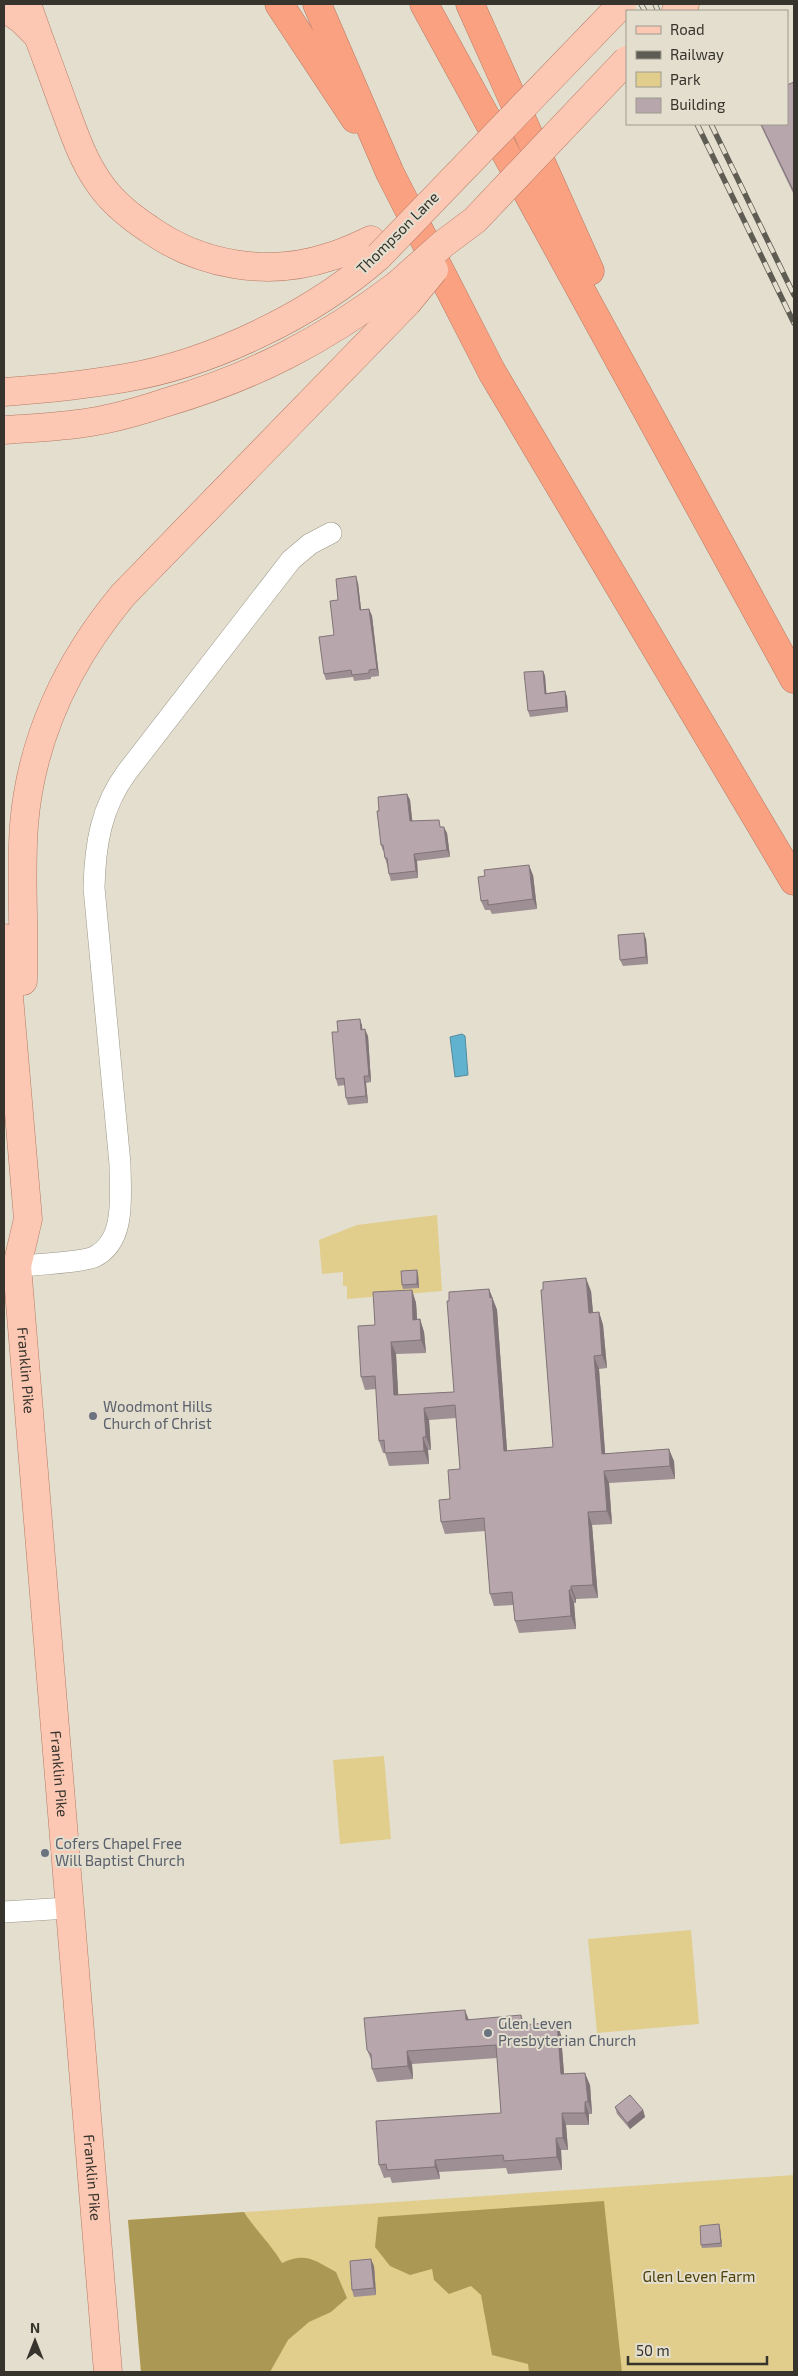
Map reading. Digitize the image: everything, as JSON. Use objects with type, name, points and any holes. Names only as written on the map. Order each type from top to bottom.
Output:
[{"type":"highway","points":[[279,4],[390,173]]},
{"type":"highway","points":[[317,4],[390,173],[492,372],[794,881]]},
{"type":"highway","points":[[424,4],[794,679]]},
{"type":"highway","points":[[470,4],[671,453]]},
{"type":"main road","points":[[27,4],[81,153],[97,181],[116,203],[154,233],[172,244],[208,258],[242,266],[295,265],[375,248]]},
{"type":"main road","name":"Thompson Lane","points":[[4,392],[59,388],[126,378],[156,371],[248,339],[279,324],[335,291],[375,248],[422,209],[622,4]]},
{"type":"main road","points":[[4,7],[22,20],[38,37]]},
{"type":"main road","points":[[17,1092],[24,953],[24,824],[36,761],[49,718],[65,681],[91,636],[123,595],[402,294],[626,61]]},
{"type":"main road","points":[[4,430],[62,426],[120,416],[186,397],[249,374],[310,344],[366,309],[402,294]]},
{"type":"main road","name":"Franklin Pike","points":[[4,938],[28,1219],[17,1266],[68,1908],[108,2372]]},
{"type":"main road","name":"Franklin Pike","points":[[4,1236],[17,1266]]},
{"type":"street","points":[[17,1266],[93,1257],[109,1243],[117,1229],[120,1201],[120,1164],[94,888],[96,843],[106,807],[127,772],[291,560],[310,544],[331,533]]},
{"type":"street","points":[[4,1912],[68,1908]]},
{"type":"green space","points":[[437,1215],[442,1291],[347,1299],[347,1286],[343,1286],[343,1272],[322,1274],[319,1240],[357,1225]]},
{"type":"green space","points":[[384,1756],[391,1839],[340,1844],[333,1760]]},
{"type":"green space","points":[[691,1930],[699,2024],[597,2033],[588,1939]]},
{"type":"green space","name":"Glen Leven Farm","points":[[794,2175],[794,2372],[141,2372],[128,2220]]},
{"type":"shaded area","points":[[604,2201],[622,2372],[529,2372],[528,2364],[492,2355],[481,2295],[471,2286],[449,2294],[434,2280],[432,2269],[410,2275],[390,2266],[375,2247],[378,2217]]},
{"type":"shaded area","points":[[244,2212],[282,2263],[297,2258],[304,2258],[322,2264],[336,2272],[347,2298],[331,2312],[309,2322],[288,2340],[270,2372],[141,2372],[128,2220]]},
{"type":"water","points":[[462,1034],[465,1036],[468,1075],[455,1077],[450,1037]]},
{"type":"building","points":[[794,82],[794,192],[761,125],[788,125],[788,85]]},
{"type":"building","points":[[356,576],[360,610],[369,609],[377,669],[369,670],[369,673],[352,675],[351,670],[324,674],[319,637],[334,635],[330,601],[338,600],[336,579]]},
{"type":"building","points":[[543,671],[545,694],[565,691],[566,707],[528,711],[524,672]]},
{"type":"building","points":[[407,794],[410,821],[439,820],[440,827],[444,827],[447,850],[414,854],[416,871],[389,874],[387,858],[385,858],[383,845],[381,845],[377,811],[379,811],[378,797]]},
{"type":"building","points":[[529,865],[533,899],[488,905],[488,900],[481,901],[478,877],[485,876],[484,870]]},
{"type":"building","points":[[644,933],[646,957],[620,960],[618,935]]},
{"type":"building","points":[[360,1019],[361,1030],[365,1029],[369,1076],[364,1076],[366,1096],[346,1098],[344,1078],[336,1079],[332,1032],[338,1032],[337,1021]]},
{"type":"building","points":[[417,1270],[417,1284],[402,1285],[401,1271]]},
{"type":"building","points":[[586,1278],[589,1313],[599,1312],[602,1355],[594,1356],[602,1454],[669,1449],[670,1466],[604,1471],[607,1511],[588,1512],[593,1585],[571,1586],[571,1590],[569,1590],[571,1616],[515,1621],[512,1592],[490,1594],[484,1518],[441,1522],[439,1500],[450,1499],[448,1470],[460,1469],[455,1405],[424,1408],[426,1437],[423,1437],[424,1451],[385,1453],[384,1440],[379,1441],[375,1376],[361,1377],[358,1326],[375,1325],[373,1292],[412,1290],[413,1320],[420,1319],[421,1340],[391,1342],[394,1395],[454,1392],[447,1301],[449,1301],[449,1292],[489,1289],[490,1298],[492,1297],[504,1451],[553,1447],[541,1290],[543,1290],[543,1282]]},
{"type":"building","points":[[465,2010],[466,2020],[521,2015],[522,2025],[557,2022],[561,2074],[585,2073],[588,2101],[585,2102],[585,2113],[562,2113],[563,2138],[556,2138],[557,2157],[504,2161],[503,2155],[435,2160],[435,2167],[387,2170],[386,2164],[379,2165],[376,2121],[501,2113],[496,2045],[407,2051],[408,2066],[372,2069],[371,2054],[367,2050],[364,2018]]},
{"type":"building","points":[[630,2095],[643,2110],[627,2123],[615,2107]]},
{"type":"building","points":[[719,2224],[721,2243],[701,2245],[700,2226]]},
{"type":"building","points":[[371,2259],[374,2288],[352,2290],[350,2261]]},
{"type":"railway","points":[[641,4],[644,10]]},
{"type":"railway","points":[[655,4],[658,10]]},
{"type":"railway","points":[[697,125],[794,323]]},
{"type":"railway","points":[[711,125],[794,295]]},
{"type":"place","name":"Woodmont Hills Church of Christ","points":[[93,1416]]},
{"type":"place","name":"Cofers Chapel Free Will Baptist Church","points":[[45,1853]]},
{"type":"place","name":"Glen Leven Presbyterian Church","points":[[488,2033]]}]
